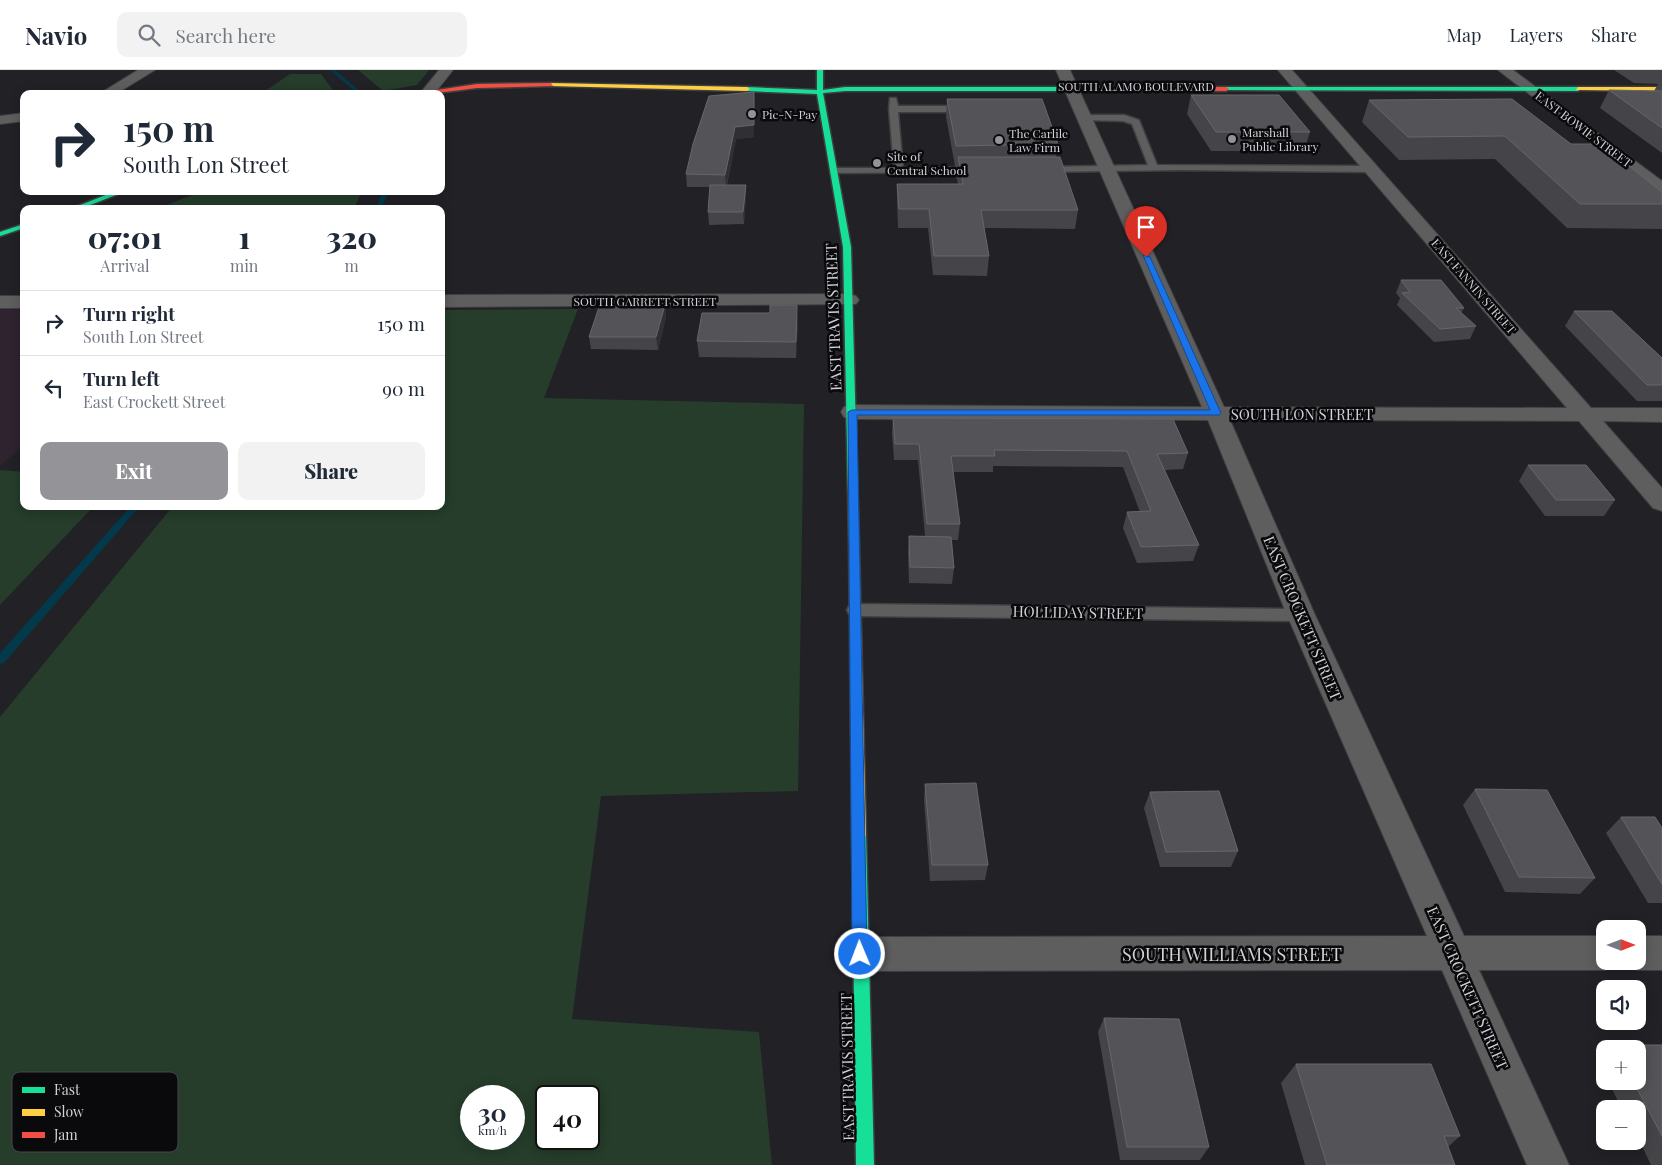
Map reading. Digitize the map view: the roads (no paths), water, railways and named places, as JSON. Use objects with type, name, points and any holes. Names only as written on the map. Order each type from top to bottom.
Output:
[{"type":"street","points":[[113,90],[148,70]]},
{"type":"street","points":[[430,90],[446,70]]},
{"type":"street","name":"EAST TRAVIS STREET","points":[[820,70],[820,92],[847,247],[852,412],[865,1165]]},
{"type":"street","name":"EAST FANNIN STREET","points":[[1285,70],[1662,503]]},
{"type":"street","name":"EAST BOWIE STREET","points":[[1505,70],[1662,189]]},
{"type":"street","name":"SOUTH ALAMO BOULEVARD","points":[[442,90],[507,85],[667,86],[820,92],[845,89],[1073,94],[1662,100]]},
{"type":"street","name":"SOUTH ALAMO BOULEVARD","points":[[1307,95],[1662,89]]},
{"type":"street","name":"SOUTH ALAMO BOULEVARD","points":[[820,92],[847,99],[893,104],[1073,94]]},
{"type":"street","name":"EAST CROCKETT STREET","points":[[1073,94],[1216,413],[1300,614],[1548,1165]]},
{"type":"street","points":[[0,120],[20,118]]},
{"type":"street","points":[[84,205],[112,195]]},
{"type":"street","points":[[0,234],[20,227]]},
{"type":"street","name":"SOUTH GARRETT STREET","points":[[445,301],[849,300]]},
{"type":"street","points":[[0,302],[20,302]]},
{"type":"street","name":"SOUTH LON STREET","points":[[852,412],[1662,415]]},
{"type":"street","name":"SOUTH WILLIAMS STREET","points":[[860,954],[1596,953]]},
{"type":"street","points":[[1646,953],[1662,953]]},
{"type":"lane","points":[[1073,94],[1136,122],[1154,168]]},
{"type":"lane","points":[[900,170],[893,104],[978,109]]},
{"type":"lane","points":[[1028,170],[1154,168],[1372,169]]},
{"type":"lane","points":[[835,171],[988,170]]},
{"type":"lane","name":"HOLLIDAY STREET","points":[[855,610],[1300,614]]},
{"type":"waterway","points":[[332,70],[356,90]]},
{"type":"waterway","points":[[380,205],[384,195]]},
{"type":"waterway","points":[[0,660],[132,510]]},
{"type":"place","name":"Pic-N-Pay","points":[[752,114]]},
{"type":"place","name":"Marshall Public Library","points":[[1232,139]]},
{"type":"place","name":"The Carlile Law Firm","points":[[999,140]]},
{"type":"place","name":"Site of Central School","points":[[877,163]]}]
